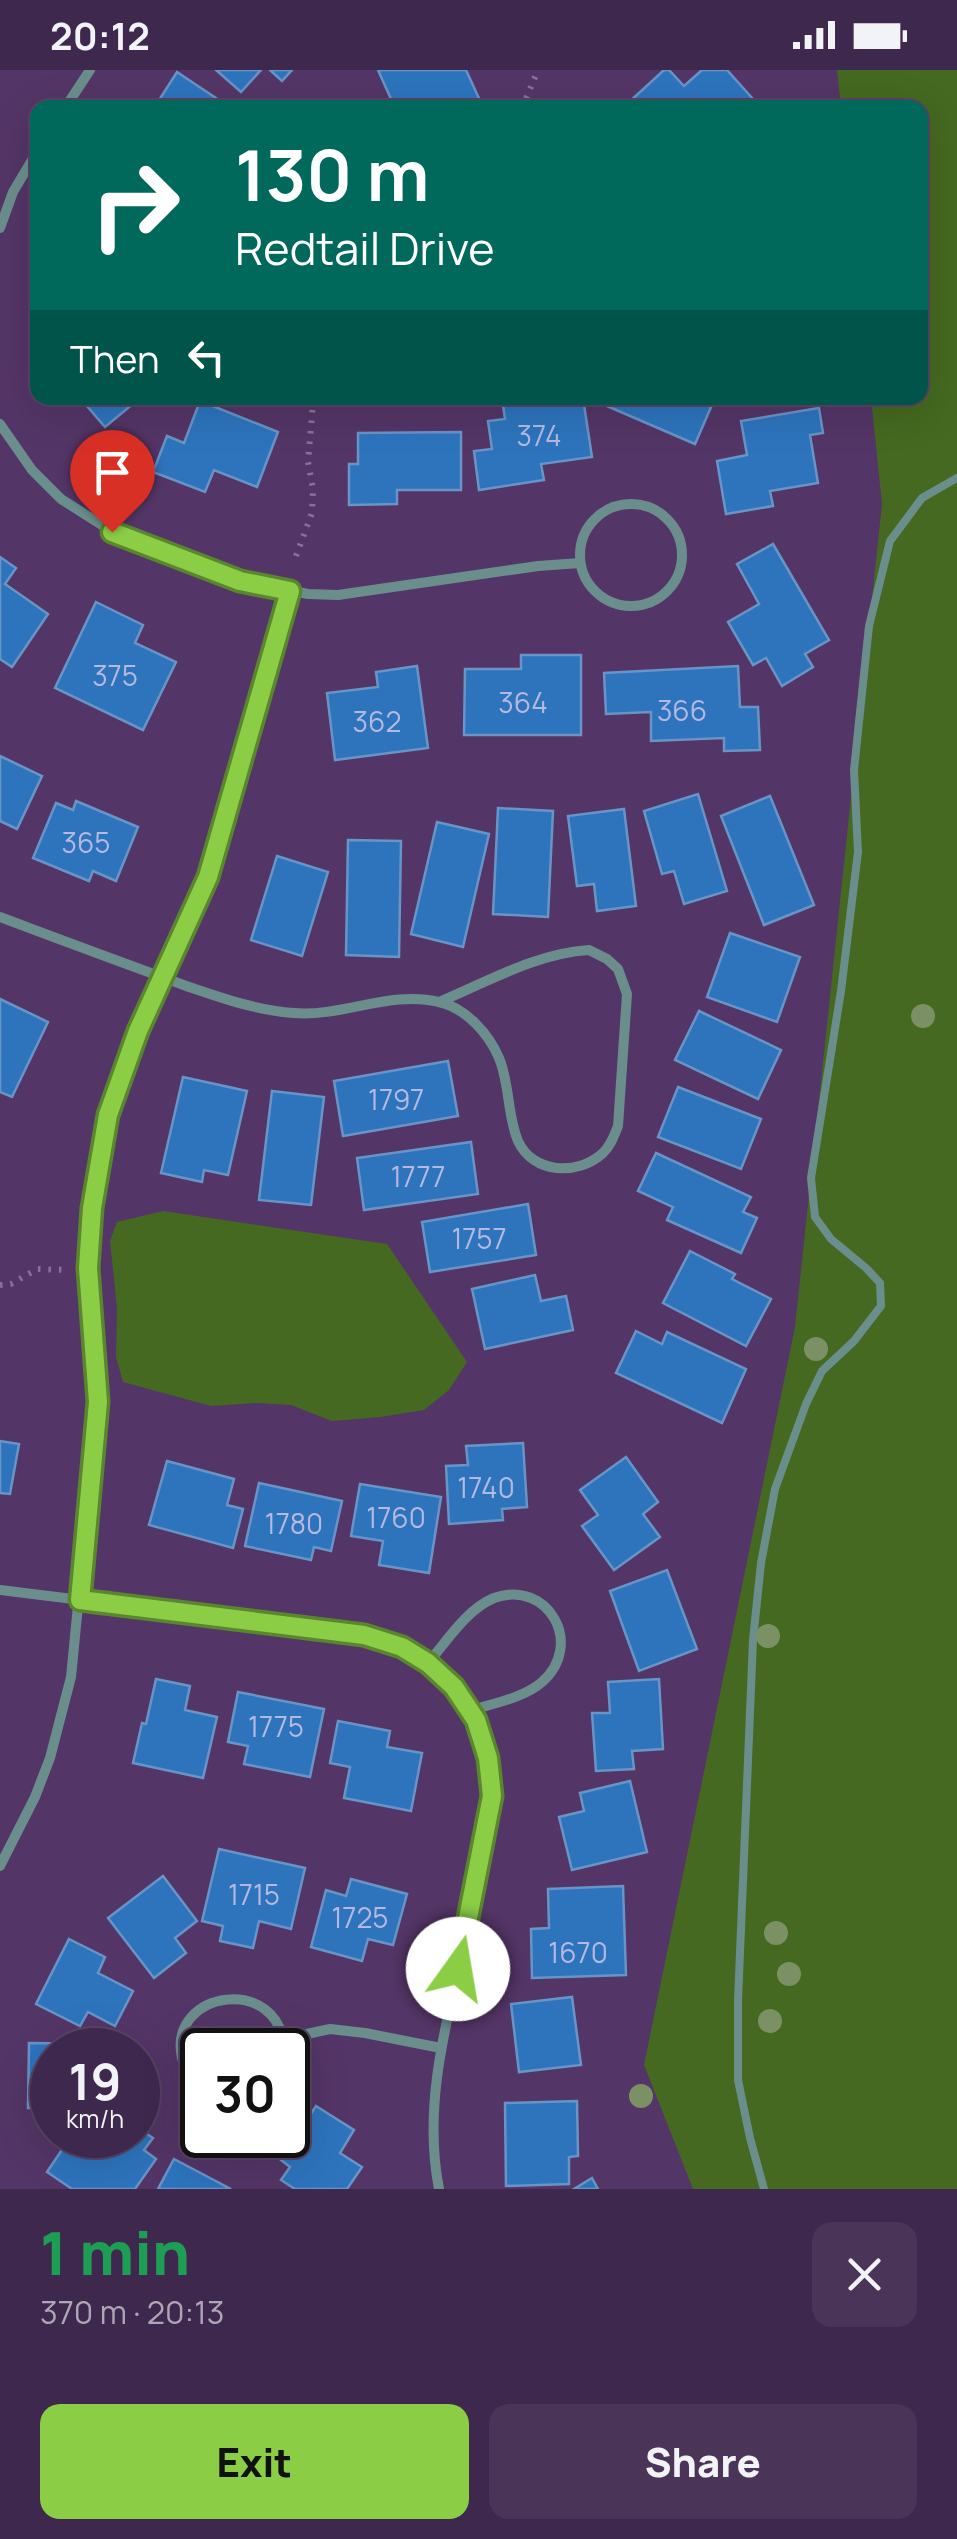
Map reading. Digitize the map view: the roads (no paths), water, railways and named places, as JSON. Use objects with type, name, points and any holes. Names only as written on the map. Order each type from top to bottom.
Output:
[{"type":"street","points":[[70,100],[90,70]]},
{"type":"street","points":[[0,228],[13,192],[30,163]]},
{"type":"street","points":[[0,424],[32,470],[60,499],[88,518],[112,532],[240,581],[308,594],[338,595],[580,563]]},
{"type":"street","points":[[630,504],[650,508],[666,517],[682,543],[677,579],[650,604],[614,604],[598,595],[586,581],[580,563],[584,534],[595,518],[611,508],[630,504]]},
{"type":"street","points":[[0,1866],[50,1758],[71,1677],[98,1402],[88,1268],[92,1208],[108,1115],[133,1044],[208,877],[290,591]]},
{"type":"street","points":[[0,918],[252,1008],[330,1012],[389,1000],[440,1002],[468,1016],[499,1058],[518,1141],[531,1158],[548,1167],[566,1169],[585,1165],[603,1153],[618,1126],[627,994],[618,969],[589,950],[568,952],[440,1002]]},
{"type":"street","points":[[0,1590],[364,1635],[402,1647],[428,1663],[454,1687],[470,1711],[488,1758],[492,1796],[432,2111],[439,2189]]},
{"type":"street","points":[[428,1663],[476,1609],[492,1599],[511,1594],[531,1598],[546,1608],[558,1623],[562,1642],[552,1672],[520,1694],[470,1711]]},
{"type":"street","points":[[186,2028],[209,2003],[228,1998],[247,2000],[264,2008],[278,2028]]},
{"type":"street","points":[[310,2035],[330,2029],[442,2048]]},
{"type":"lane","points":[[764,2189],[738,2080],[753,1640],[759,1582],[775,1489],[806,1404],[822,1372],[882,1306],[880,1283],[831,1239],[815,1218],[811,1178],[842,991],[858,852],[854,770],[869,626],[890,541],[922,498],[957,478]]}]
